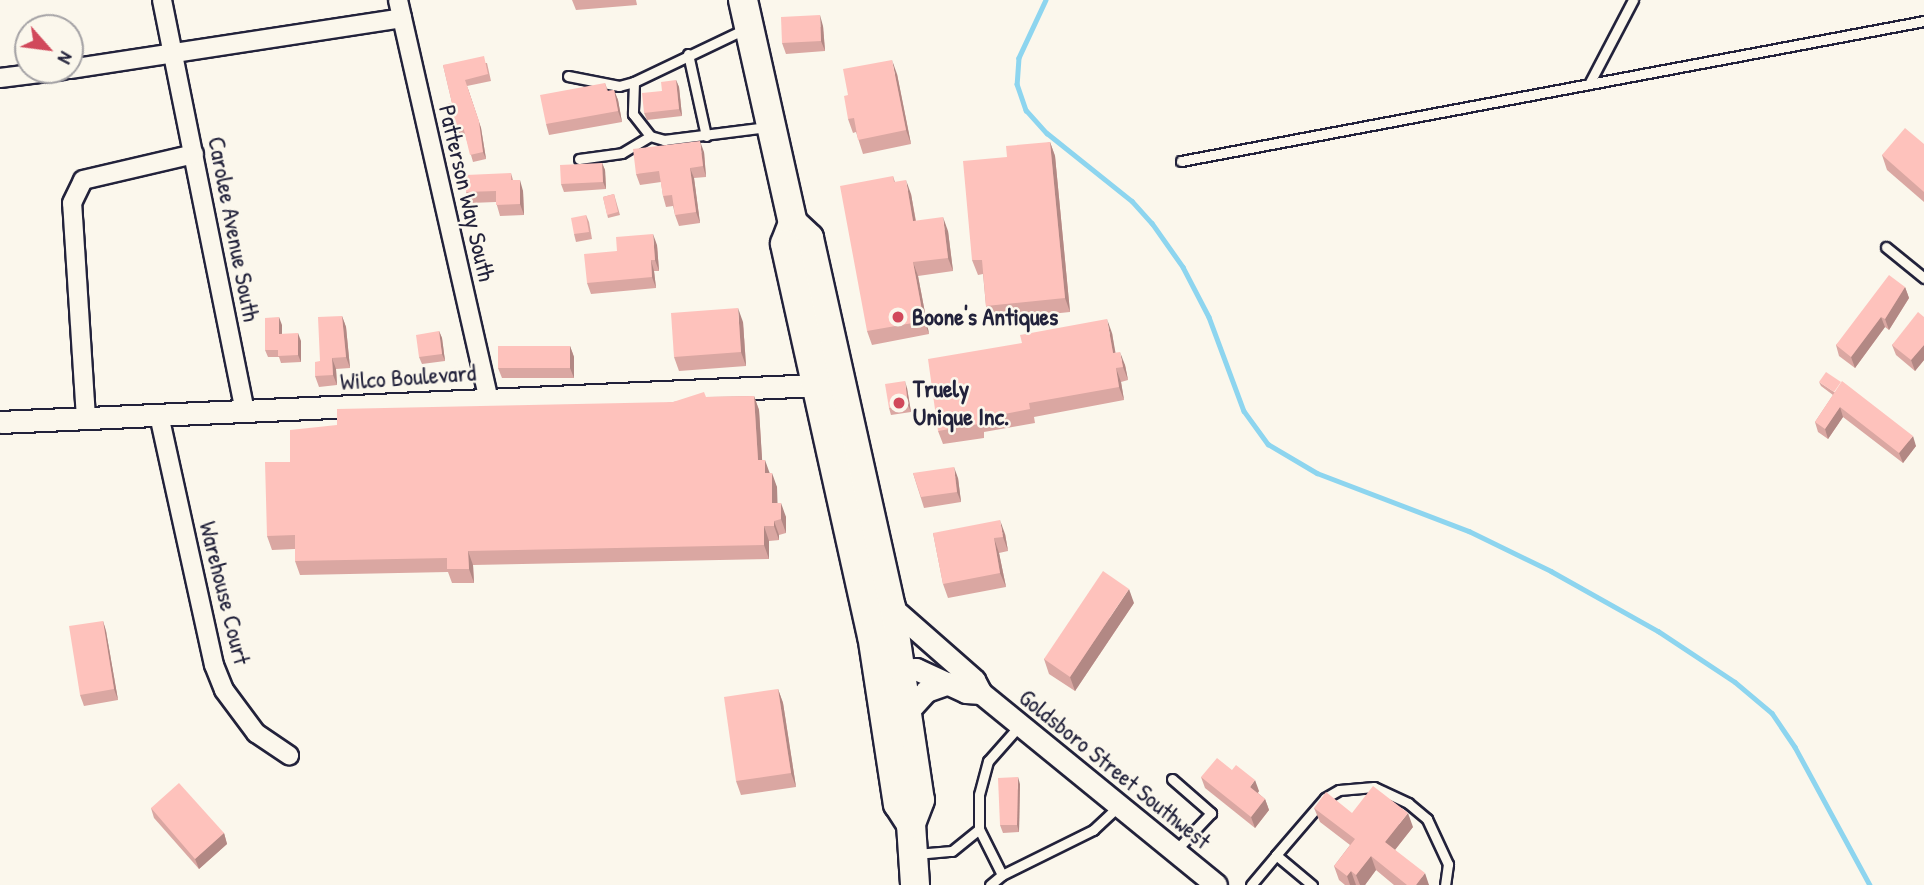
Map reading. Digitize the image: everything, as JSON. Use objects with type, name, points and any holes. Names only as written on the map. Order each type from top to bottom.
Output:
[{"type":"highway","points":[[747,13],[793,223],[809,239],[891,607],[891,671],[898,804],[911,824]]},
{"type":"highway","points":[[793,223],[785,244],[818,384],[891,671],[910,709],[920,800],[911,824],[915,885]]},
{"type":"street","name":"Carolee Avenue South","points":[[162,0],[245,412]]},
{"type":"street","name":"Patterson Way South","points":[[398,0],[488,397]]},
{"type":"street","points":[[84,67],[402,18]]},
{"type":"street","points":[[86,418],[72,204],[83,180],[194,155]]},
{"type":"street","name":"Wilco Boulevard","points":[[0,422],[245,412],[488,397],[818,384]]},
{"type":"street","name":"Warehouse Court","points":[[159,415],[214,665],[231,701],[256,733],[289,755]]},
{"type":"street","name":"Goldsboro Street Southwest","points":[[891,607],[974,680],[981,694]]},
{"type":"street","name":"Goldsboro Street Southwest","points":[[891,671],[916,669],[981,694],[1121,803],[1216,885]]},
{"type":"street","points":[[910,709],[926,691],[949,683]]},
{"type":"lane","points":[[1589,84],[1633,0]]},
{"type":"lane","points":[[568,76],[620,86],[634,82],[688,54],[747,13]]},
{"type":"lane","points":[[1181,160],[1924,21]]},
{"type":"lane","points":[[688,54],[706,136]]},
{"type":"lane","points":[[634,82],[632,114],[650,136],[664,140],[772,126]]},
{"type":"lane","points":[[579,159],[622,153],[650,136]]},
{"type":"lane","points":[[1886,247],[1924,278]]},
{"type":"lane","points":[[1002,875],[979,829],[979,795],[988,761],[1020,725]]},
{"type":"lane","points":[[1172,779],[1211,813],[1176,850]]},
{"type":"lane","points":[[1251,885],[1325,798],[1339,790],[1374,787],[1427,819],[1448,864],[1445,885]]},
{"type":"lane","points":[[990,885],[1002,875],[1093,830],[1121,803]]},
{"type":"lane","points":[[914,855],[952,850],[979,829]]},
{"type":"lane","points":[[1276,855],[1312,885]]},
{"type":"building","points":[[820,15],[821,41],[782,43],[781,17]]},
{"type":"building","points":[[484,56],[488,74],[465,80],[479,121],[483,152],[470,155],[463,126],[457,129],[448,104],[452,103],[443,65]]},
{"type":"building","points":[[892,60],[906,130],[858,140],[854,118],[848,119],[844,96],[848,95],[843,69]]},
{"type":"building","points":[[676,80],[679,109],[644,113],[642,93],[662,91],[661,82]]},
{"type":"building","points":[[605,83],[607,91],[614,90],[618,111],[546,124],[540,95]]},
{"type":"building","points":[[1905,128],[1924,144],[1924,192],[1882,155]]},
{"type":"building","points":[[700,141],[703,166],[690,168],[696,212],[675,215],[672,195],[663,196],[659,171],[636,174],[633,149]]},
{"type":"building","points":[[1050,142],[1065,298],[986,306],[982,260],[972,260],[963,161],[1007,157],[1006,146]]},
{"type":"building","points":[[602,163],[603,182],[561,184],[560,165]]},
{"type":"building","points":[[511,173],[511,180],[520,180],[520,204],[496,205],[496,191],[466,192],[466,175]]},
{"type":"building","points":[[893,176],[894,182],[906,180],[913,221],[943,217],[948,258],[913,262],[924,321],[867,331],[840,186]]},
{"type":"building","points":[[614,194],[618,212],[607,215],[603,197]]},
{"type":"building","points":[[586,215],[589,232],[574,234],[571,218]]},
{"type":"building","points":[[653,234],[655,260],[651,260],[652,277],[587,283],[584,254],[617,251],[616,237]]},
{"type":"building","points":[[1889,275],[1905,287],[1885,319],[1881,317],[1851,357],[1836,345]]},
{"type":"building","points":[[738,308],[741,352],[674,357],[671,313]]},
{"type":"building","points":[[1918,312],[1924,317],[1924,345],[1911,360],[1892,345]]},
{"type":"building","points":[[342,316],[346,357],[332,358],[333,375],[315,376],[315,362],[320,361],[318,317]]},
{"type":"building","points":[[279,317],[279,334],[298,333],[298,355],[278,356],[278,350],[265,350],[265,318]]},
{"type":"building","points":[[1107,319],[1113,353],[1120,352],[1123,367],[1116,368],[1119,387],[1029,403],[1030,409],[979,419],[979,424],[938,431],[928,359],[1022,343],[1020,335]]},
{"type":"building","points":[[439,331],[442,354],[419,357],[416,335]]},
{"type":"building","points":[[498,346],[570,346],[570,368],[498,368]]},
{"type":"building","points":[[1826,372],[1841,382],[1834,392],[1819,382]]},
{"type":"building","points":[[905,381],[908,405],[889,408],[885,384]]},
{"type":"building","points":[[1842,381],[1913,436],[1899,453],[1840,407],[1825,429],[1815,422]]},
{"type":"building","points":[[704,392],[706,397],[754,396],[758,460],[765,460],[765,473],[772,473],[772,503],[781,503],[781,519],[774,521],[774,526],[764,526],[764,545],[468,551],[469,569],[447,569],[447,558],[295,561],[295,535],[267,536],[265,462],[290,462],[290,430],[337,425],[337,409],[673,402]]},
{"type":"building","points":[[954,467],[957,492],[921,497],[913,473]]},
{"type":"building","points":[[1000,520],[1003,537],[994,538],[1000,573],[943,584],[933,533]]},
{"type":"building","points":[[1103,571],[1129,589],[1070,677],[1044,659]]},
{"type":"building","points":[[103,621],[114,689],[80,695],[69,626]]},
{"type":"building","points":[[778,689],[791,773],[736,781],[724,697]]},
{"type":"building","points":[[1217,758],[1232,770],[1236,765],[1255,780],[1250,787],[1265,799],[1251,817],[1201,777]]},
{"type":"building","points":[[1018,777],[1017,825],[1000,825],[998,778]]},
{"type":"building","points":[[179,783],[224,833],[195,859],[151,808]]},
{"type":"building","points":[[1373,786],[1408,813],[1385,842],[1425,873],[1416,885],[1407,885],[1371,856],[1356,875],[1351,871],[1347,876],[1334,866],[1355,839],[1314,808],[1326,792],[1352,813]]},
{"type":"waterway","points":[[1046,0],[1019,58],[1017,84],[1026,110],[1047,133],[1132,201],[1152,223],[1183,267],[1209,317],[1244,411],[1268,444],[1317,473],[1469,531],[1551,571],[1658,631],[1735,682],[1772,713],[1795,747],[1870,885]]},
{"type":"place","name":"Boone's Antiques","points":[[898,317]]},
{"type":"place","name":"Truely Unique Inc.","points":[[899,403]]}]
